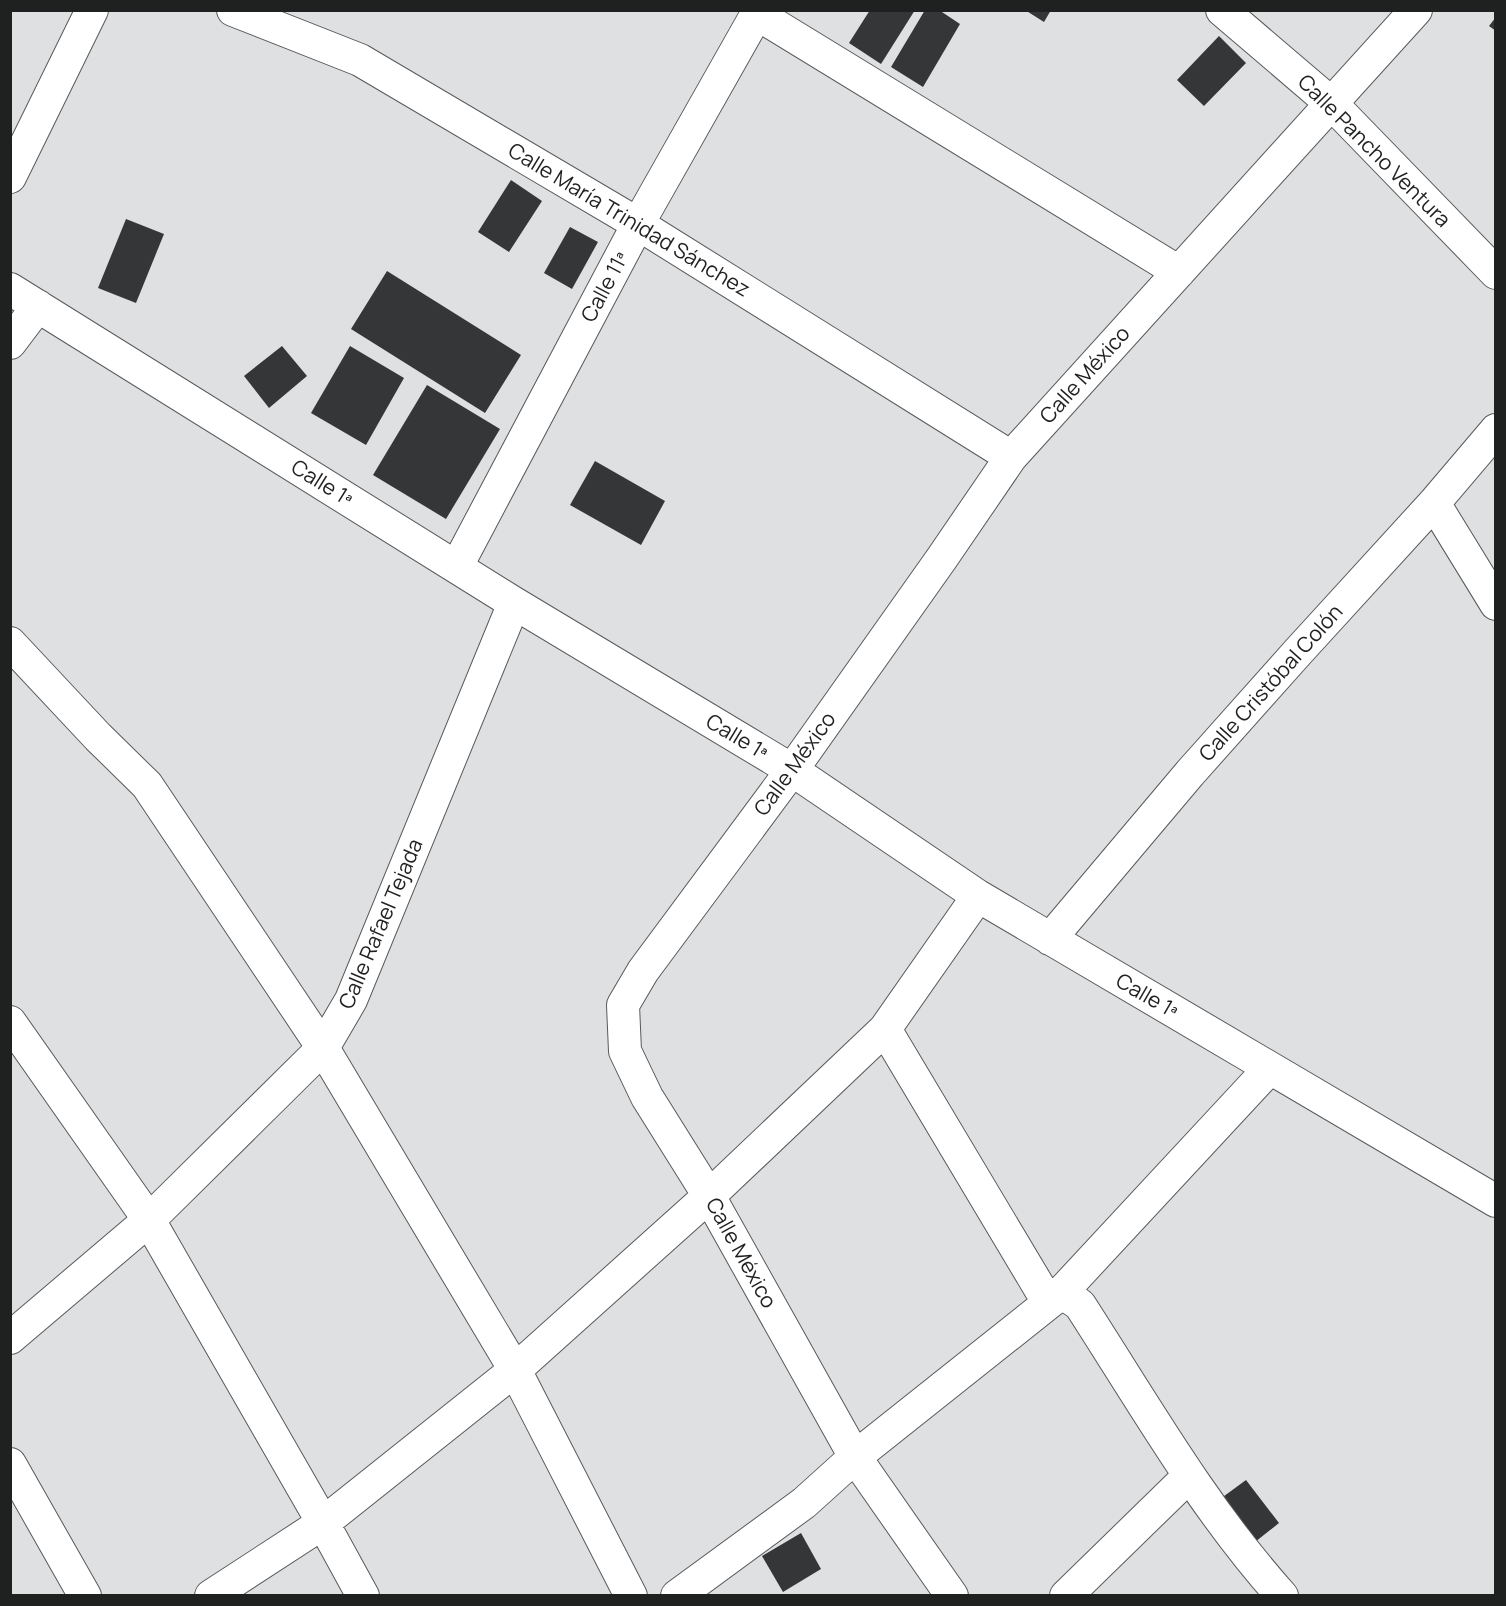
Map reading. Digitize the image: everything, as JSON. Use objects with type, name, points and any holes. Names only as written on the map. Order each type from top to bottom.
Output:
[{"type":"street","points":[[10,177],[92,10]]},
{"type":"street","name":"Calle María Trinidad Sánchez","points":[[233,10],[360,60],[638,224],[1011,457]]},
{"type":"street","name":"Calle Pancho Ventura","points":[[1222,10],[1332,104],[1496,273]]},
{"type":"street","name":"Calle México","points":[[952,1596],[855,1457],[709,1196],[647,1097],[625,1052],[623,1005],[643,971],[792,770],[1011,457],[1416,10]]},
{"type":"street","points":[[758,12],[1179,272]]},
{"type":"street","name":"Calle 11ª","points":[[457,566],[638,224],[758,12]]},
{"type":"street","name":"Calle 1ª","points":[[10,289],[514,603],[792,770],[978,896],[1496,1201]]},
{"type":"street","points":[[10,343],[38,306]]},
{"type":"street","name":"Calle Cristóbal Colón","points":[[1050,939],[1198,765],[1434,503],[1496,430]]},
{"type":"street","points":[[1434,503],[1496,604]]},
{"type":"street","name":"Calle Rafael Tejada","points":[[10,1338],[149,1221],[322,1048],[351,1000],[514,603]]},
{"type":"street","points":[[10,642],[98,737],[147,785],[322,1048],[515,1370],[631,1596]]},
{"type":"street","points":[[210,1596],[323,1523],[515,1370],[709,1196],[885,1029],[978,896]]},
{"type":"street","points":[[10,1022],[149,1221],[363,1596]]},
{"type":"street","points":[[885,1029],[1042,1292],[1050,1295],[1060,1294],[1080,1305],[1189,1476],[1257,1567],[1282,1596]]},
{"type":"street","points":[[677,1596],[804,1503],[855,1457],[1060,1294],[1270,1068]]},
{"type":"street","points":[[10,1464],[85,1596]]},
{"type":"street","points":[[1066,1596],[1189,1476]]},
{"type":"building","points":[[870,10],[915,10],[881,64],[849,43]]},
{"type":"building","points":[[925,10],[939,10],[960,24],[923,87],[891,67]]},
{"type":"building","points":[[1025,10],[1051,10],[1044,22]]},
{"type":"building","points":[[1496,17],[1496,31],[1489,26]]},
{"type":"building","points":[[1219,36],[1246,63],[1204,106],[1177,80]]},
{"type":"building","points":[[511,180],[542,201],[509,252],[478,232]]},
{"type":"building","points":[[126,219],[164,234],[136,303],[98,288]]},
{"type":"building","points":[[570,227],[598,242],[572,289],[544,273]]},
{"type":"building","points":[[387,271],[521,355],[485,413],[351,329]]},
{"type":"building","points":[[282,346],[307,376],[269,408],[244,376]]},
{"type":"building","points":[[350,346],[404,378],[366,445],[311,413]]},
{"type":"building","points":[[427,385],[500,429],[446,519],[373,475]]},
{"type":"building","points":[[595,461],[665,501],[641,545],[570,505]]},
{"type":"building","points":[[1246,1480],[1279,1523],[1250,1546],[1216,1502]]},
{"type":"building","points":[[801,1533],[821,1569],[783,1592],[762,1556]]}]
